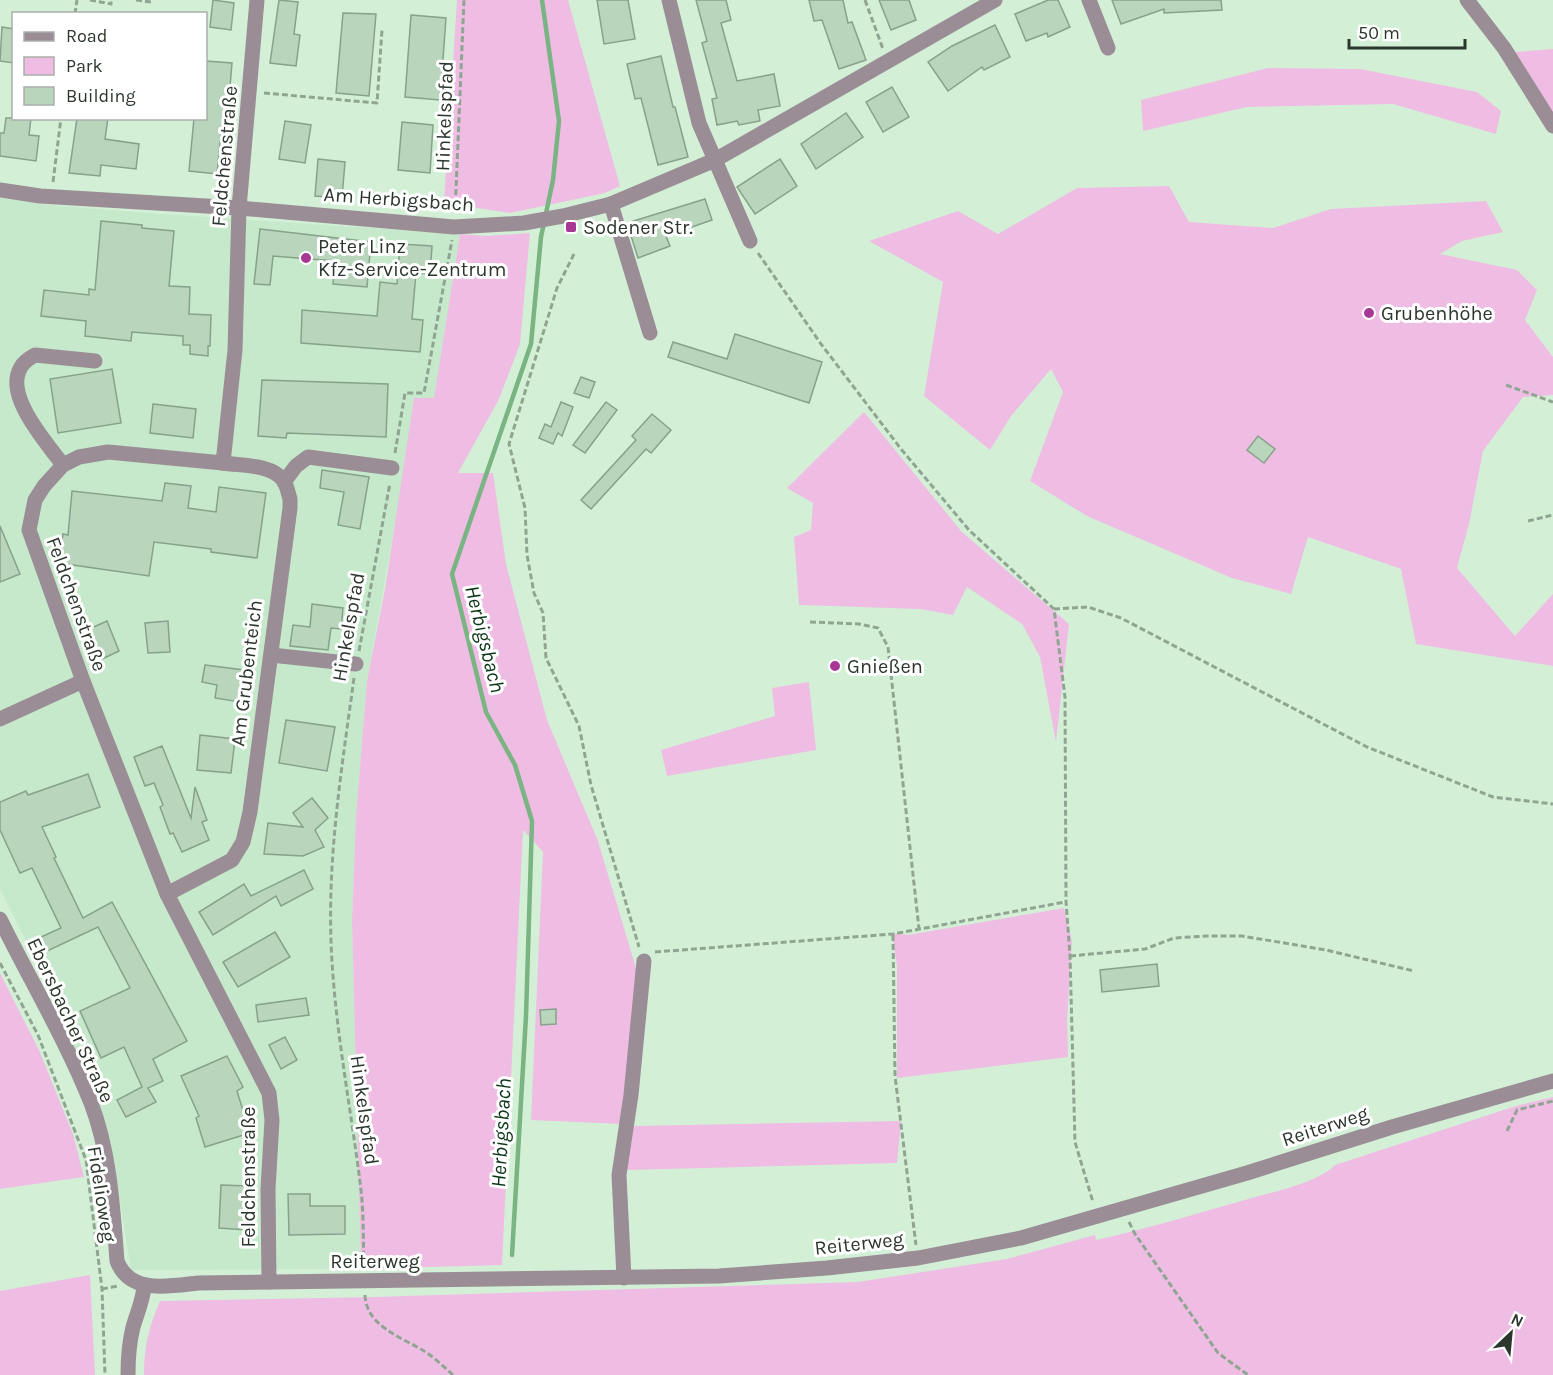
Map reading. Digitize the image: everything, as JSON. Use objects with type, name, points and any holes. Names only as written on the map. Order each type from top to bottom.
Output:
[{"type":"street","name":"Feldchenstraße","points":[[257,0],[239,208],[235,350],[224,463],[108,452],[79,457],[63,465],[52,475],[35,500],[29,530],[82,681],[166,894],[269,1094],[272,1120],[268,1189],[269,1282]]},
{"type":"street","points":[[669,0],[699,123],[750,241]]},
{"type":"street","name":"Am Herbigsbach","points":[[0,190],[51,196],[239,208],[454,227],[524,223],[563,216],[611,204],[715,160],[986,3],[995,0]]},
{"type":"street","points":[[1089,0],[1108,48]]},
{"type":"street","points":[[1467,0],[1504,48],[1553,126]]},
{"type":"street","points":[[611,204],[650,333]]},
{"type":"street","points":[[63,465],[23,408],[18,394],[18,375],[21,366],[35,355],[95,361]]},
{"type":"street","points":[[224,463],[264,469],[276,473],[284,482],[296,466],[308,457],[392,468]]},
{"type":"street","name":"Am Grubenteich","points":[[166,894],[232,860],[243,842],[250,812],[290,508],[290,499],[284,482]]},
{"type":"street","points":[[271,655],[356,664]]},
{"type":"street","points":[[0,719],[82,681]]},
{"type":"street","name":"Ebersbacher Straße","points":[[0,919],[65,1047],[91,1105],[104,1151],[117,1261],[121,1271],[144,1286]]},
{"type":"street","points":[[624,1278],[619,1175],[631,1095],[644,961]]},
{"type":"street","name":"Reiterweg","points":[[144,1286],[269,1282],[719,1276],[918,1258],[1021,1238],[1098,1217],[1392,1127],[1553,1081]]},
{"type":"street","points":[[128,1375],[133,1327],[143,1300],[144,1286]]},
{"type":"path","points":[[90,0],[111,4],[111,0]]},
{"type":"path","points":[[136,0],[151,2]]},
{"type":"path","name":"Hinkelspfad","points":[[453,1375],[426,1352],[385,1330],[365,1306],[362,1193],[337,1016],[331,943],[330,878],[336,810],[356,664],[405,393],[424,393],[454,227],[464,0]]},
{"type":"path","points":[[866,0],[887,61]]},
{"type":"path","points":[[250,91],[377,103],[382,30]]},
{"type":"path","points":[[51,196],[61,120]]},
{"type":"path","points":[[750,241],[821,344],[901,449],[969,530],[1054,609],[1065,697],[1066,902],[1070,956],[1075,1142],[1098,1217]]},
{"type":"path","points":[[574,254],[557,288],[509,444],[525,508],[527,555],[534,592],[543,613],[546,658],[579,726],[591,785],[644,961]]},
{"type":"path","points":[[1506,385],[1553,402]]},
{"type":"path","points":[[1528,520],[1553,515]]},
{"type":"path","points":[[1054,609],[1088,607],[1121,618],[1367,747],[1493,797],[1553,804]]},
{"type":"path","points":[[810,622],[859,624],[878,628],[888,647],[918,929]]},
{"type":"path","points":[[644,961],[649,952],[893,934],[1066,902]]},
{"type":"path","points":[[893,934],[896,1076],[918,1258]]},
{"type":"path","points":[[1070,956],[1145,950],[1174,938],[1242,936],[1326,950],[1414,971]]},
{"type":"path","name":"Fidelioweg","points":[[0,963],[38,1035],[86,1160],[102,1289],[105,1375]]},
{"type":"path","points":[[1507,1131],[1517,1110],[1553,1101]]},
{"type":"path","points":[[1124,1209],[1135,1234],[1218,1353],[1248,1375]]},
{"type":"shaded area","points":[[0,198],[48,205],[147,213],[460,234],[434,399],[414,398],[404,472],[367,681],[356,816],[352,921],[361,1269],[131,1270],[111,1144],[96,1094],[0,889]]},
{"type":"green space","points":[[457,0],[568,0],[620,186],[605,193],[510,213],[444,203]]},
{"type":"green space","points":[[1553,49],[1553,116],[1515,52]]},
{"type":"green space","points":[[1268,68],[1360,69],[1477,92],[1501,111],[1496,134],[1393,104],[1247,107],[1143,131],[1141,100]]},
{"type":"green space","points":[[1169,186],[1189,222],[1273,228],[1331,209],[1486,201],[1503,232],[1462,241],[1440,254],[1517,270],[1537,290],[1525,320],[1553,357],[1553,395],[1523,397],[1483,451],[1469,524],[1457,568],[1515,636],[1553,594],[1553,666],[1416,644],[1401,569],[1308,537],[1291,594],[1232,578],[1087,516],[1030,481],[1063,392],[1051,369],[1011,416],[990,450],[924,396],[943,282],[869,241],[958,211],[998,234],[1077,188]]},
{"type":"green space","points":[[530,233],[520,344],[499,399],[458,473],[493,473],[506,564],[547,720],[598,841],[638,975],[621,1124],[531,1120],[543,852],[523,830],[502,1265],[361,1269],[352,921],[356,816],[367,681],[385,589],[414,398],[434,398],[460,234],[486,236]]},
{"type":"green space","points":[[864,412],[962,532],[1069,624],[1056,742],[1040,657],[1022,624],[967,587],[953,615],[920,609],[799,605],[794,537],[811,530],[813,503],[787,488]]},
{"type":"green space","points":[[809,682],[816,750],[667,776],[661,750],[775,716],[772,688]]},
{"type":"green space","points":[[1064,908],[1072,941],[1067,1019],[1068,1057],[897,1078],[897,966],[892,933],[908,935]]},
{"type":"green space","points":[[0,973],[39,1050],[73,1134],[84,1177],[0,1189]]},
{"type":"green space","points":[[1553,1097],[1553,1375],[144,1375],[148,1337],[160,1301],[858,1282],[1007,1259],[1095,1235],[1096,1240],[1152,1226],[1293,1187],[1327,1172],[1335,1165],[1516,1106]]},
{"type":"green space","points":[[901,1121],[897,1163],[626,1170],[632,1126]]},
{"type":"green space","points":[[90,1275],[95,1375],[0,1375],[0,1291]]},
{"type":"building","points":[[213,0],[234,3],[231,30],[210,27]]},
{"type":"building","points":[[279,0],[298,2],[294,34],[300,35],[296,66],[270,63]]},
{"type":"building","points":[[597,0],[628,0],[635,39],[604,44]]},
{"type":"building","points":[[696,0],[726,0],[731,20],[721,23],[737,81],[774,74],[780,106],[758,110],[760,121],[739,125],[737,121],[717,125],[712,99],[717,98],[702,43],[707,41]]},
{"type":"building","points":[[809,0],[843,0],[848,23],[852,22],[866,60],[839,69],[822,20],[814,21]]},
{"type":"building","points":[[879,0],[909,0],[916,20],[891,30]]},
{"type":"building","points":[[1048,0],[1058,0],[1070,27],[1048,37],[1047,33],[1026,41],[1015,14]]},
{"type":"building","points":[[1112,0],[1221,0],[1222,10],[1164,13],[1164,9],[1121,24]]},
{"type":"building","points":[[343,13],[376,14],[369,96],[336,93]]},
{"type":"building","points":[[411,15],[446,18],[440,100],[405,97]]},
{"type":"building","points":[[995,25],[1010,57],[984,70],[982,67],[948,91],[928,62],[952,46]]},
{"type":"building","points":[[2,27],[12,29],[12,63],[0,61]]},
{"type":"building","points":[[661,56],[688,157],[658,165],[641,98],[635,99],[627,64]]},
{"type":"building","points":[[207,61],[232,63],[227,122],[222,122],[217,174],[189,171],[194,120],[207,120]]},
{"type":"building","points":[[892,87],[909,117],[883,132],[866,102]]},
{"type":"building","points":[[846,113],[863,137],[816,169],[801,144]]},
{"type":"building","points":[[6,118],[31,120],[29,135],[39,136],[36,161],[0,156],[0,133],[4,133]]},
{"type":"building","points":[[77,120],[108,120],[105,139],[139,144],[136,169],[101,165],[100,176],[69,173]]},
{"type":"building","points":[[285,121],[311,125],[305,163],[279,159]]},
{"type":"building","points":[[402,122],[433,125],[430,173],[398,170]]},
{"type":"building","points":[[318,159],[345,162],[342,198],[315,196]]},
{"type":"building","points":[[780,159],[797,186],[755,214],[737,187]]},
{"type":"building","points":[[705,199],[712,220],[666,236],[670,246],[638,258],[627,223]]},
{"type":"building","points":[[101,221],[174,231],[169,286],[190,287],[189,314],[211,315],[208,356],[190,354],[190,345],[183,345],[183,336],[132,332],[131,341],[85,336],[86,321],[41,316],[44,290],[89,295],[89,289],[95,290]]},
{"type":"building","points":[[260,229],[371,242],[367,287],[333,284],[335,261],[273,256],[270,285],[254,284]]},
{"type":"building","points":[[400,244],[432,246],[430,274],[416,273],[412,319],[423,320],[420,352],[301,343],[302,310],[377,316],[380,282],[397,284]]},
{"type":"building","points":[[735,334],[822,362],[809,403],[668,357],[673,342],[727,359]]},
{"type":"building","points":[[112,369],[121,423],[58,433],[50,379]]},
{"type":"building","points":[[581,377],[595,382],[589,398],[574,393]]},
{"type":"building","points":[[262,380],[388,384],[386,437],[287,433],[286,438],[258,436]]},
{"type":"building","points":[[561,402],[573,407],[562,436],[558,433],[553,444],[539,438],[545,424],[551,427]]},
{"type":"building","points":[[606,402],[617,410],[585,453],[573,445]]},
{"type":"building","points":[[153,404],[196,409],[193,438],[150,433]]},
{"type":"building","points":[[652,414],[671,430],[651,453],[646,449],[591,509],[581,500],[636,440],[632,436]]},
{"type":"building","points":[[1258,436],[1275,449],[1264,463],[1247,450]]},
{"type":"building","points":[[322,470],[369,477],[360,529],[338,525],[344,492],[320,488]]},
{"type":"building","points":[[165,483],[191,486],[188,508],[216,512],[219,487],[266,493],[257,558],[211,552],[211,549],[154,542],[149,576],[59,563],[63,534],[68,535],[72,491],[162,501]]},
{"type":"building","points":[[0,526],[20,574],[0,582]]},
{"type":"building","points":[[312,604],[343,608],[341,629],[331,628],[328,650],[290,646],[293,625],[310,627]]},
{"type":"building","points":[[107,621],[119,651],[100,660],[87,630]]},
{"type":"building","points":[[168,621],[170,652],[148,653],[145,623]]},
{"type":"building","points":[[205,665],[244,670],[240,702],[215,698],[217,685],[202,682]]},
{"type":"building","points":[[286,720],[335,727],[327,771],[279,763]]},
{"type":"building","points":[[200,735],[235,739],[231,773],[197,770]]},
{"type":"building","points":[[162,746],[191,818],[195,787],[207,820],[202,822],[209,840],[182,852],[173,833],[170,834],[160,807],[163,805],[154,783],[145,786],[134,757]]},
{"type":"building","points":[[88,774],[100,807],[42,827],[83,918],[112,902],[187,1041],[153,1059],[163,1081],[148,1088],[156,1102],[126,1117],[117,1100],[142,1087],[124,1047],[101,1058],[80,1011],[130,988],[98,927],[45,952],[39,938],[61,928],[32,868],[20,873],[0,830],[0,802],[26,791],[28,795]]},
{"type":"building","points":[[312,798],[328,818],[315,830],[324,847],[303,856],[264,854],[268,823],[303,827],[293,813]]},
{"type":"building","points":[[304,870],[313,889],[281,906],[276,896],[213,935],[199,912],[244,884],[251,896]]},
{"type":"building","points":[[275,932],[290,957],[238,987],[223,962]]},
{"type":"building","points":[[1157,964],[1159,986],[1102,992],[1100,970]]},
{"type":"building","points":[[306,998],[309,1015],[258,1022],[256,1005]]},
{"type":"building","points":[[556,1009],[556,1024],[541,1025],[540,1010]]},
{"type":"building","points":[[285,1037],[297,1060],[281,1069],[269,1045]]},
{"type":"building","points":[[227,1056],[243,1087],[237,1091],[250,1133],[205,1147],[196,1118],[199,1116],[181,1076]]},
{"type":"building","points":[[221,1185],[249,1186],[247,1230],[219,1228]]},
{"type":"building","points":[[288,1194],[310,1194],[310,1206],[345,1206],[345,1234],[289,1235]]},
{"type":"waterway","name":"Herbigsbach","points":[[512,1255],[526,1016],[532,821],[515,765],[486,712],[452,574],[531,344],[541,237],[553,180],[559,121],[542,0]]},
{"type":"place","name":"Sodener Str.","points":[[571,227]]},
{"type":"place","name":"Peter Linz Kfz-Service-Zentrum","points":[[306,258]]},
{"type":"place","name":"Grubenhöhe","points":[[1369,313]]},
{"type":"place","name":"Gnießen","points":[[835,666]]}]
